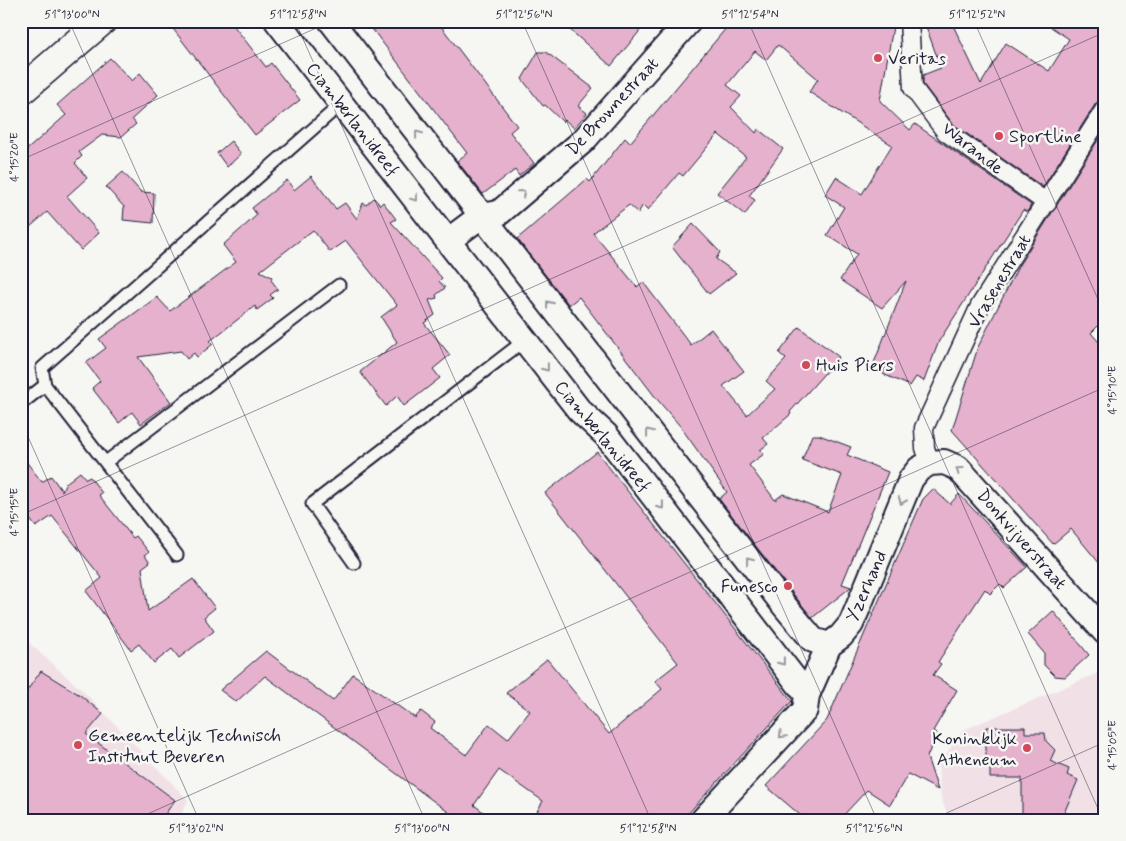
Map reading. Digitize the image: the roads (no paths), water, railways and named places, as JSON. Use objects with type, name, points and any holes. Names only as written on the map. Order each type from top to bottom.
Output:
[{"type":"street","points":[[21,91],[102,21]]},
{"type":"street","name":"Ciamberlanidreef","points":[[277,21],[340,105],[449,240],[579,410],[606,435],[807,695]]},
{"type":"street","name":"Ciamberlanidreef","points":[[331,21],[783,604],[813,640],[828,645]]},
{"type":"street","name":"De Brownestraat","points":[[481,216],[499,213],[583,141],[688,21]]},
{"type":"street","name":"Warande","points":[[909,21],[913,88],[946,132],[1047,203]]},
{"type":"street","name":"Vrasenestraat","points":[[930,463],[925,448],[924,428],[939,391],[980,306],[1105,109]]},
{"type":"street","points":[[449,240],[481,216]]},
{"type":"street","name":"Donkvijverstraat","points":[[930,463],[944,462],[958,468],[971,480],[1038,559],[1105,632]]},
{"type":"street","name":"Yzerhand","points":[[703,820],[805,710],[807,695],[828,645],[851,624],[912,479],[919,469],[930,463]]},
{"type":"street","points":[[758,630],[768,630],[778,625],[783,604]]},
{"type":"lane","points":[[177,555],[45,385],[42,368],[340,105]]},
{"type":"lane","points":[[106,462],[339,285]]},
{"type":"lane","points":[[354,563],[312,504],[525,340]]},
{"type":"lane","points":[[21,404],[45,385]]},
{"type":"place","name":"Veritas","points":[[878,58]]},
{"type":"place","name":"Sportline","points":[[999,136]]},
{"type":"place","name":"Huis Piers","points":[[806,365]]},
{"type":"place","name":"Funesco","points":[[788,586]]},
{"type":"place","name":"Gemeentelijk Technisch Instituut Beveren","points":[[78,745]]},
{"type":"place","name":"Koninklijk Atheneum","points":[[1027,748]]}]
